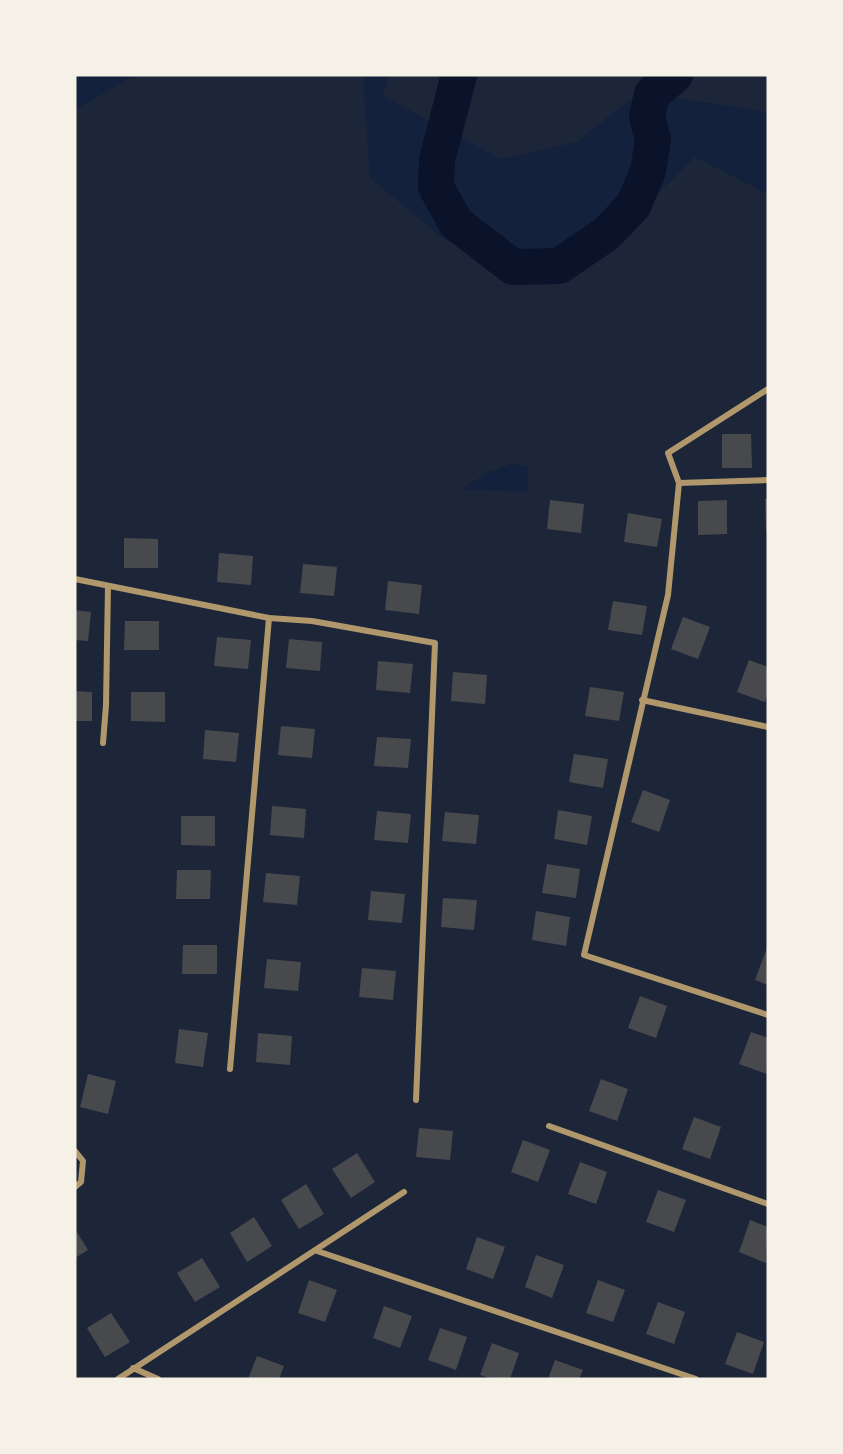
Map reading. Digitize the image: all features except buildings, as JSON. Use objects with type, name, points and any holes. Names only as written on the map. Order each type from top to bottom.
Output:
[{"type":"street","points":[[768,389],[668,453],[679,483],[668,595],[584,955],[768,1015]]},
{"type":"street","points":[[679,483],[768,480]]},
{"type":"street","points":[[75,579],[269,618],[312,621],[435,643],[416,1100]]},
{"type":"street","points":[[103,743],[108,586]]},
{"type":"street","points":[[230,1069],[269,618]]},
{"type":"street","points":[[642,700],[768,727]]},
{"type":"street","points":[[549,1126],[768,1204]]},
{"type":"street","points":[[75,1151],[83,1161],[81,1182],[75,1187]]},
{"type":"street","points":[[118,1379],[404,1192]]},
{"type":"street","points":[[317,1251],[696,1379]]},
{"type":"street","points":[[133,1368],[158,1379]]},
{"type":"shaded area","points":[[144,75],[363,75],[370,178],[440,236],[513,279],[584,265],[695,157],[768,194],[768,1379],[75,1379],[75,110],[128,79]],"holes":[[[513,463],[528,468],[527,492],[462,489],[487,473]]]},
{"type":"shaded area","points":[[389,75],[768,75],[768,112],[639,92],[577,142],[501,159],[383,96]]},
{"type":"waterway","points":[[459,75],[437,160],[436,187],[456,223],[513,267],[559,266],[606,234],[633,206],[648,171],[653,140],[647,117],[652,94],[675,75]]}]
